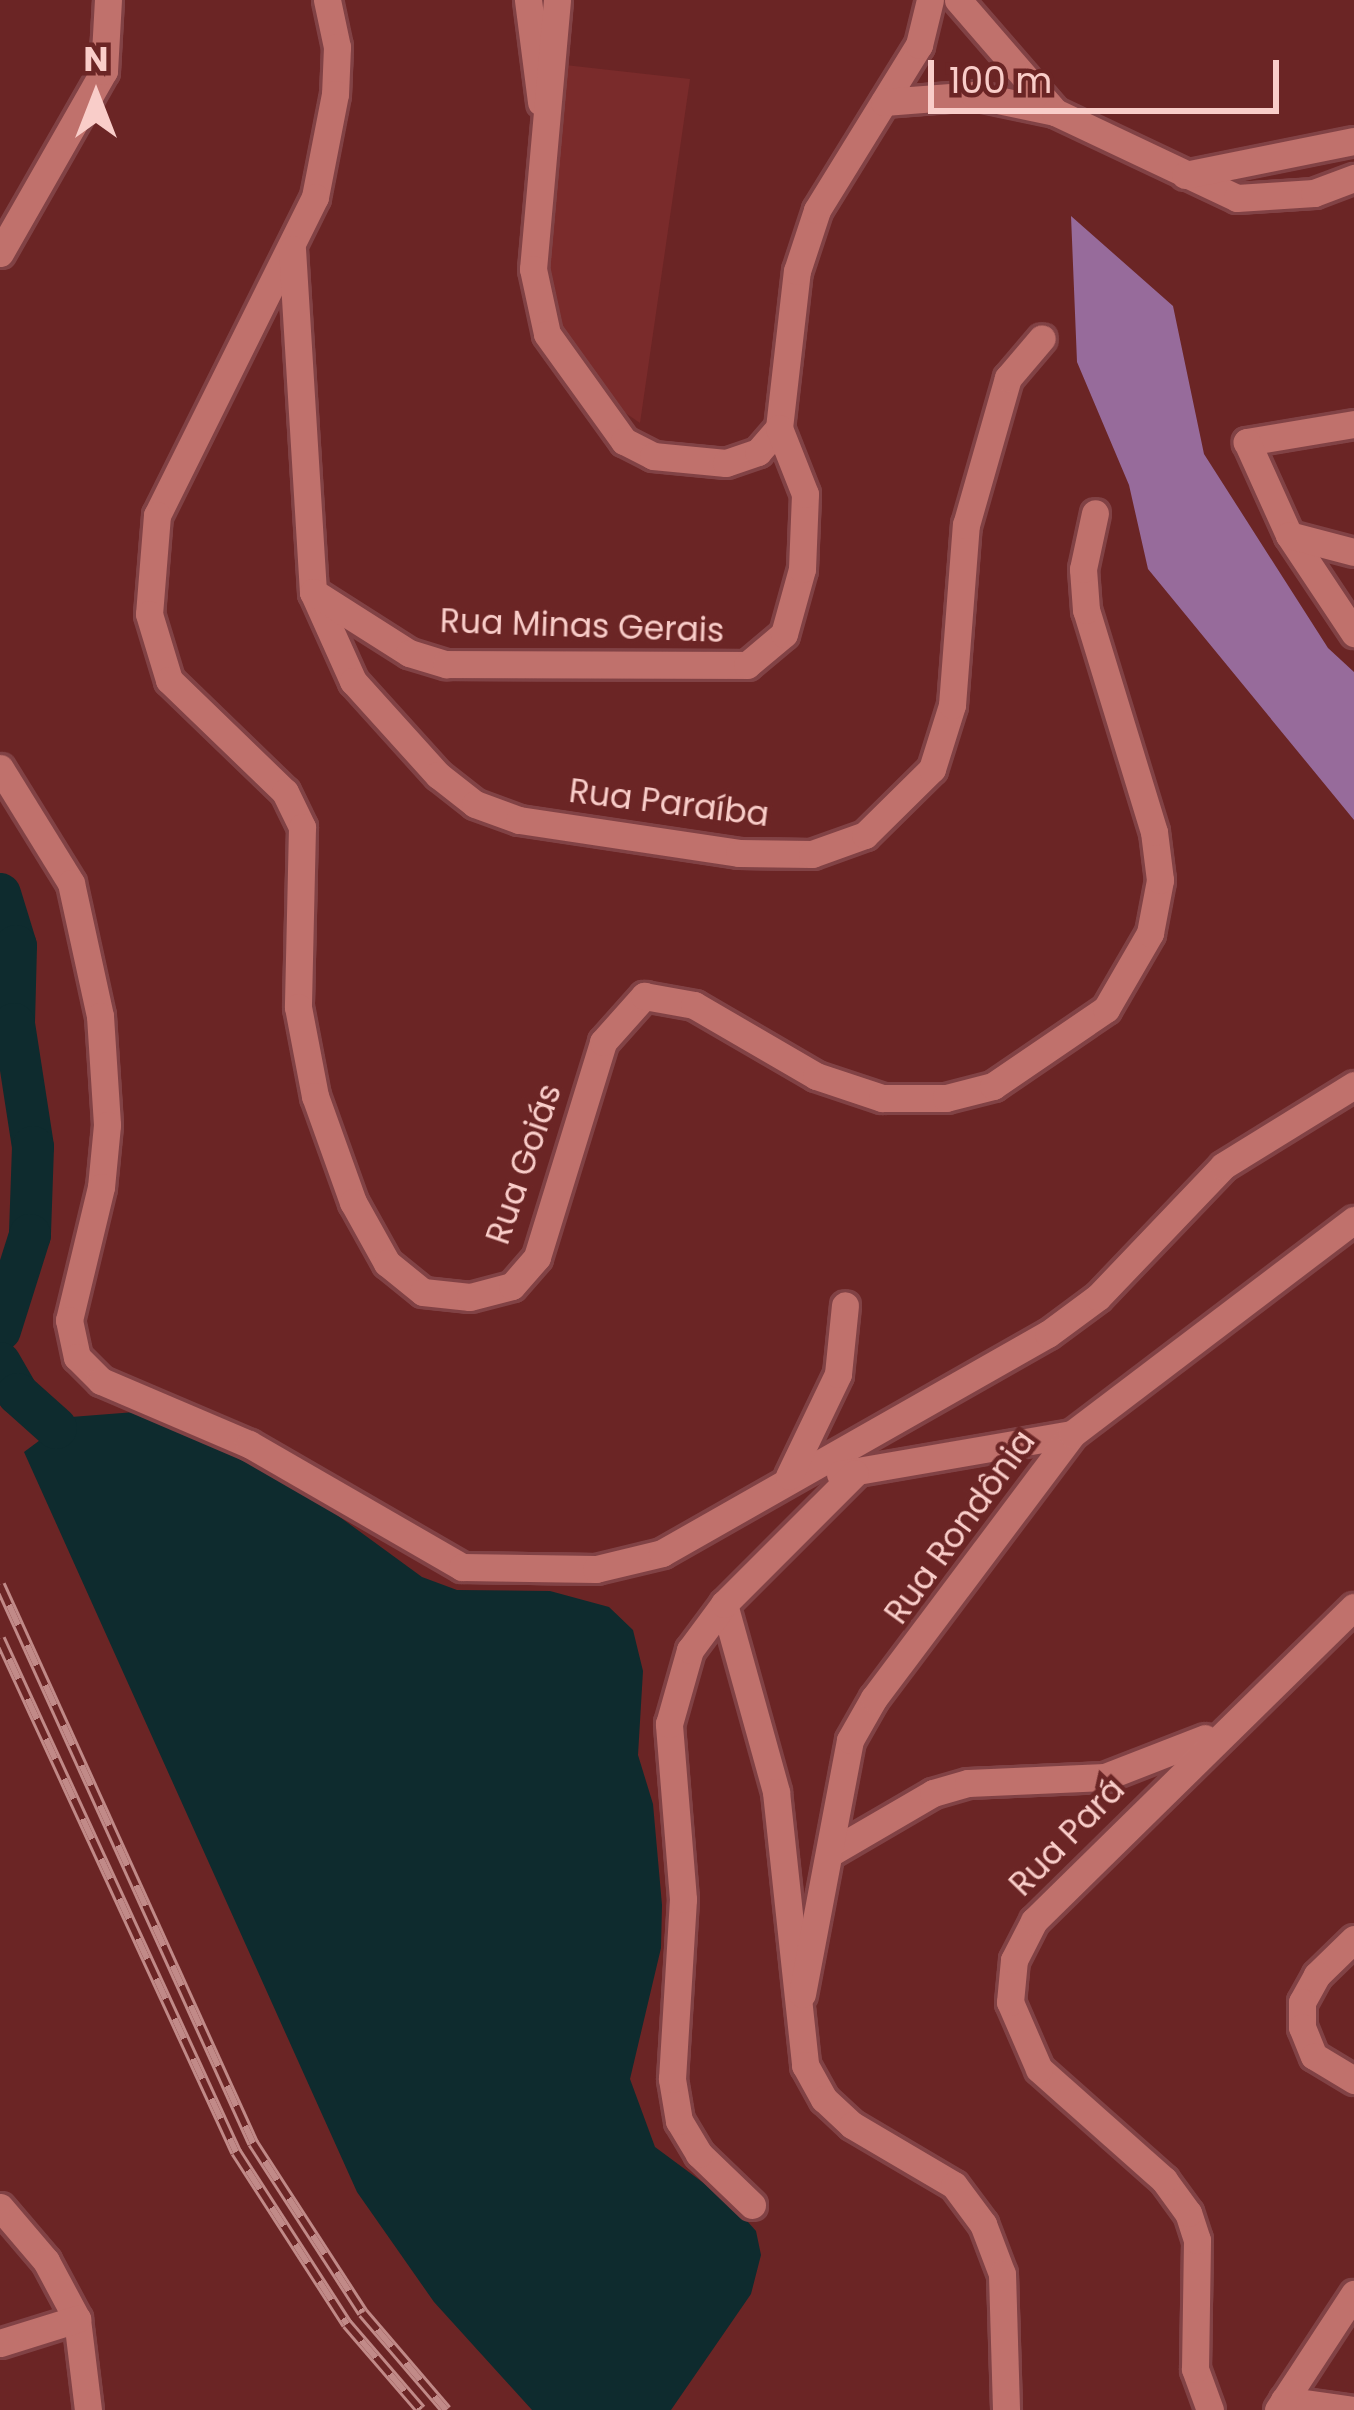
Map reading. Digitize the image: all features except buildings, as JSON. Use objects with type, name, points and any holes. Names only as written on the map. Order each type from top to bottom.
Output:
[{"type":"street","points":[[0,254],[104,71],[108,0]]},
{"type":"street","points":[[292,249],[315,197],[335,94],[337,47],[327,0]]},
{"type":"street","points":[[528,0],[531,57],[549,134]]},
{"type":"street","points":[[556,0],[549,134],[533,268],[547,334],[608,425],[653,456],[726,463],[758,452],[778,428],[795,334],[796,271],[843,157],[920,45],[930,0]]},
{"type":"street","points":[[958,0],[1055,112]]},
{"type":"street","points":[[884,102],[974,95],[1055,112],[1181,175],[1266,201],[1354,178]]},
{"type":"street","points":[[1181,175],[1282,161],[1354,141]]},
{"type":"street","name":"Rua Goiás","points":[[292,249],[157,515],[149,614],[169,680],[285,792],[302,826],[298,1007],[315,1096],[353,1202],[387,1263],[423,1292],[470,1297],[512,1286],[537,1257],[603,1042],[644,997],[694,1005],[816,1076],[882,1098],[946,1098],[993,1087],[1106,1009],[1150,933],[1160,880],[1154,832],[1086,610],[1083,568],[1095,513]]},
{"type":"street","name":"Rua Paraíba","points":[[292,249],[314,592],[353,681],[438,775],[476,804],[519,820],[740,854],[812,854],[865,835],[908,799],[943,747],[966,525],[1008,378],[1042,338]]},
{"type":"street","points":[[1354,424],[1246,442],[1289,535],[1354,633]]},
{"type":"street","name":"Rua Minas Gerais","points":[[314,592],[409,653],[446,664],[747,665],[784,634],[802,569],[805,494],[778,428]]},
{"type":"street","points":[[1289,535],[1354,552]]},
{"type":"street","points":[[0,768],[71,883],[87,931],[107,1125],[101,1186],[69,1320],[77,1357],[101,1382],[249,1444],[462,1567],[596,1568],[662,1552],[789,1476],[1048,1334],[1098,1297],[1223,1166],[1354,1084]]},
{"type":"street","name":"Rua Rondônia","points":[[802,1994],[838,1789],[858,1726],[1072,1434],[1354,1220]]},
{"type":"street","points":[[789,1476],[838,1374],[845,1305]]},
{"type":"street","points":[[789,1476],[855,1473],[1072,1434]]},
{"type":"street","points":[[752,2205],[699,2154],[679,2121],[672,2079],[683,1899],[669,1724],[690,1650],[724,1604],[855,1473]]},
{"type":"street","name":"Rua Rondônia","points":[[724,1604],[776,1792],[802,1994],[805,2065],[824,2099],[852,2125],[954,2185],[983,2224],[1002,2274],[1006,2410]]},
{"type":"street","name":"Rua Pará","points":[[1210,2410],[1195,2369],[1197,2240],[1188,2213],[1164,2180],[1039,2069],[1010,2002],[1014,1960],[1034,1921],[1220,1731],[1354,1607]]},
{"type":"street","points":[[830,1852],[933,1793],[968,1783],[1105,1777],[1220,1731]]},
{"type":"street","points":[[1354,1939],[1317,1975],[1302,2002],[1302,2027],[1314,2056],[1354,2080]]},
{"type":"street","points":[[0,2207],[46,2260],[76,2319],[88,2410]]},
{"type":"street","points":[[1354,2294],[1281,2405],[1354,2410]]},
{"type":"street","points":[[0,2343],[76,2319]]},
{"type":"shaded area","points":[[565,65],[690,79],[640,423],[589,388],[554,315],[545,242]]},
{"type":"shaded area","points":[[1071,216],[1173,306],[1204,454],[1328,648],[1354,672],[1354,820],[1148,569],[1129,485],[1077,362]]},
{"type":"water","points":[[135,1412],[182,1422],[270,1466],[422,1577],[457,1590],[550,1591],[609,1607],[633,1630],[643,1671],[638,1755],[653,1804],[662,1905],[661,1948],[630,2079],[655,2147],[732,2204],[756,2231],[761,2255],[751,2294],[671,2410],[532,2410],[434,2302],[357,2192],[24,1452],[71,1417]]},
{"type":"waterway","points":[[0,894],[16,946],[14,1024],[33,1147],[30,1235],[0,1330]]},
{"type":"waterway","points":[[0,1363],[18,1394],[56,1428]]},
{"type":"railway","points":[[0,1585],[253,2143],[363,2313],[446,2410]]},
{"type":"railway","points":[[0,1639],[236,2152],[347,2324],[421,2410]]}]
